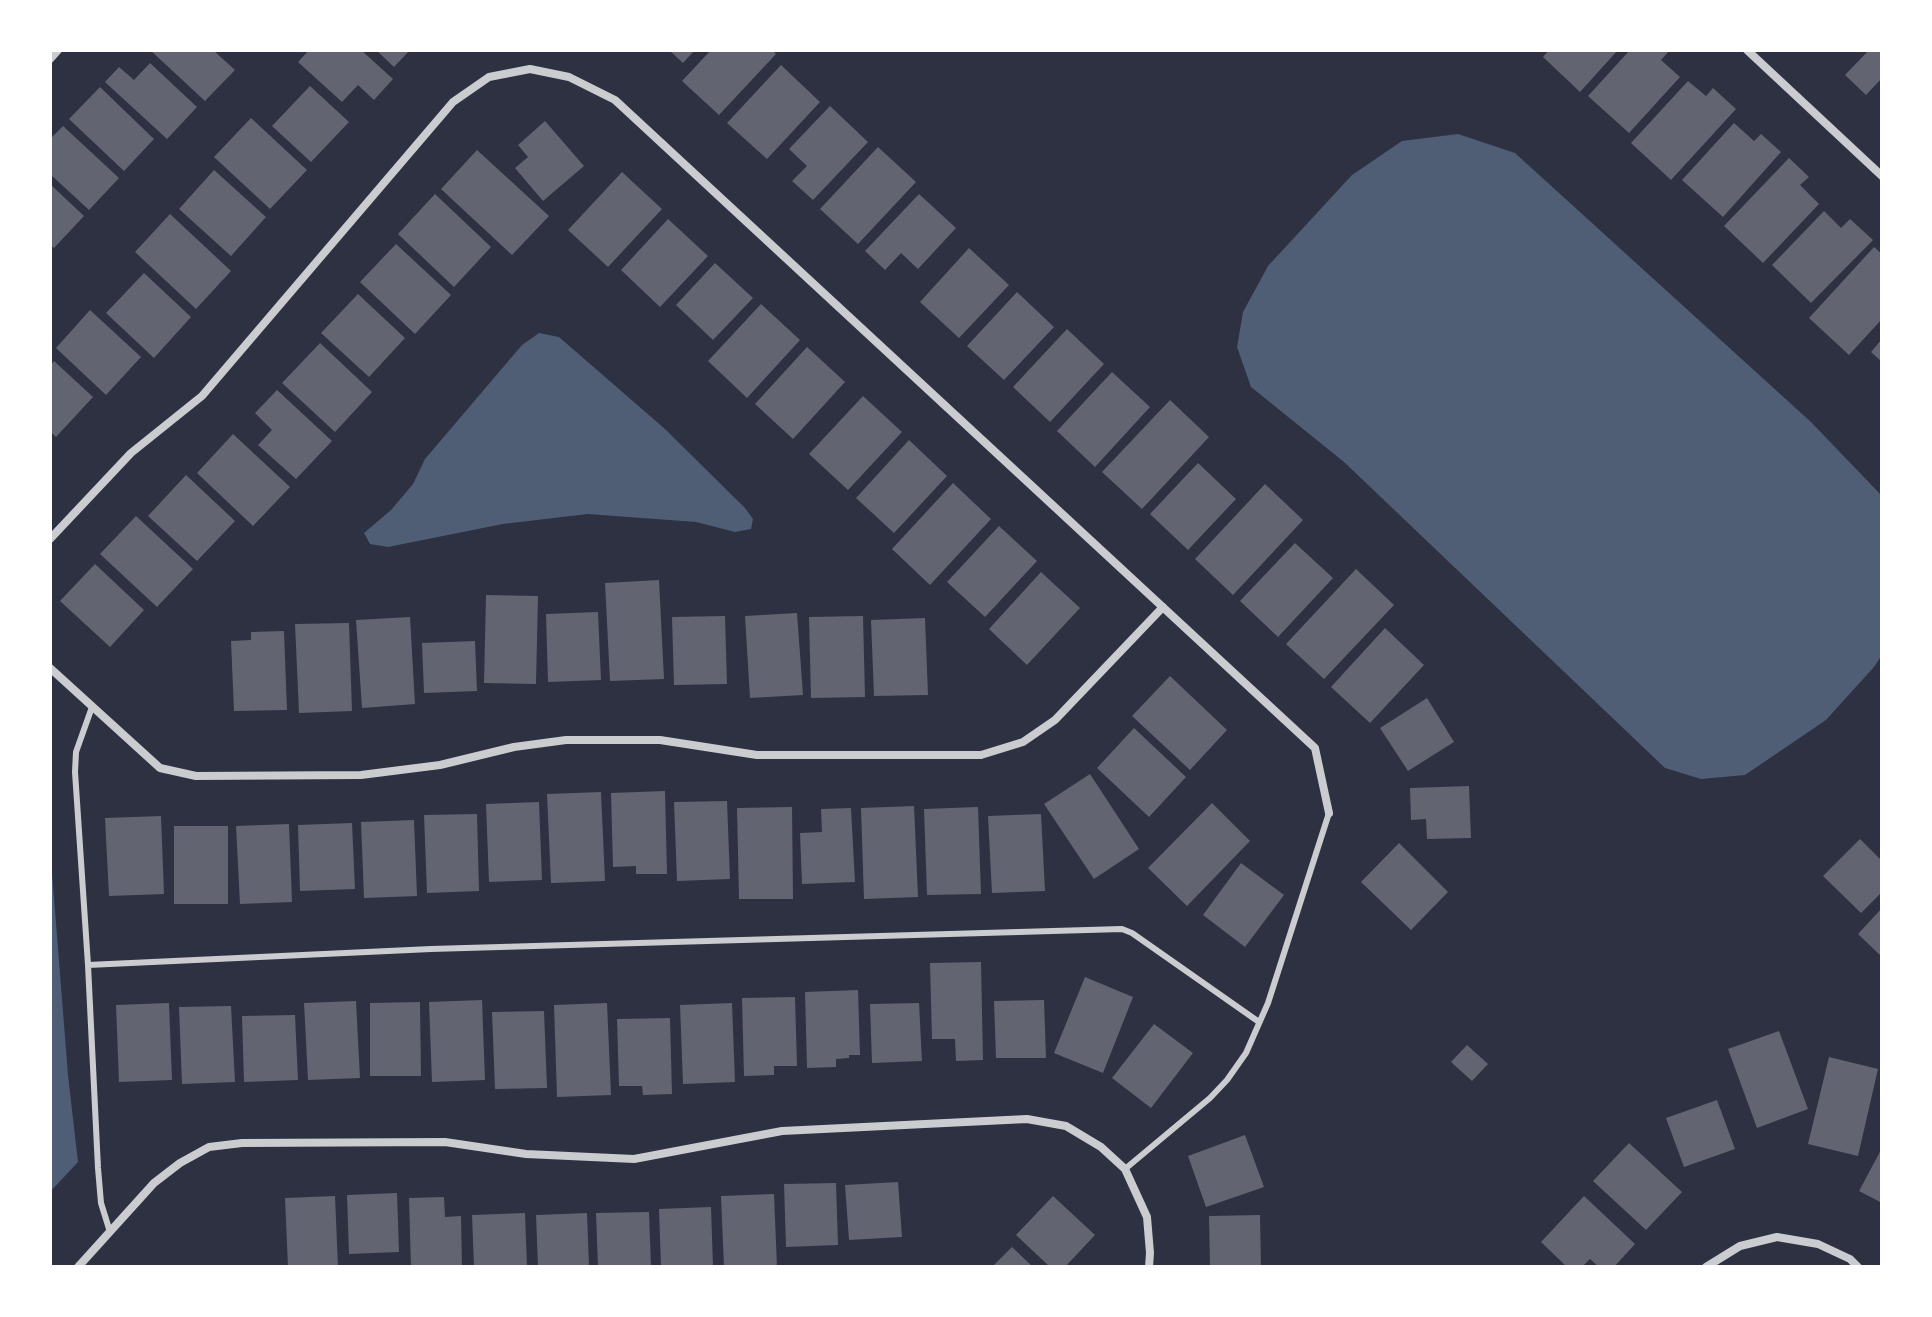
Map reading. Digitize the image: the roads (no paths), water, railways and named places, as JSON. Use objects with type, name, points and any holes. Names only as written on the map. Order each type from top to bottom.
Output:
[{"type":"street","points":[[50,59],[58,50]]},
{"type":"street","points":[[1747,50],[1882,176]]},
{"type":"street","points":[[50,539],[131,453],[202,396],[453,102],[489,77],[530,69],[569,77],[615,100],[1315,748],[1329,813]]},
{"type":"street","points":[[50,668],[160,768],[196,776],[361,775],[440,765],[514,747],[566,740],[660,740],[757,755],[981,755],[1023,742],[1055,720],[1163,607]]},
{"type":"street","points":[[78,1267],[154,1183],[180,1163],[209,1147],[242,1143],[445,1142],[526,1154],[634,1159],[782,1131],[1027,1119],[1066,1126],[1101,1147],[1125,1169],[1147,1217],[1149,1267]]},
{"type":"street","points":[[1706,1267],[1740,1246],[1777,1237],[1818,1244],[1850,1259],[1858,1267]]},
{"type":"lane","points":[[92,707],[76,752],[75,772],[98,1168],[101,1203],[110,1232]]},
{"type":"lane","points":[[1125,1169],[1210,1098],[1246,1053],[1268,1003],[1329,813]]},
{"type":"lane","points":[[88,965],[447,949],[1122,929],[1259,1022]]},
{"type":"water","points":[[1458,134],[1515,153],[1811,422],[1882,496],[1882,655],[1826,720],[1745,775],[1701,779],[1665,768],[1344,462],[1251,387],[1237,347],[1243,312],[1268,266],[1352,175],[1402,141]]},
{"type":"water","points":[[539,333],[559,337],[665,429],[745,508],[753,519],[751,529],[735,532],[696,522],[588,514],[503,524],[388,547],[370,544],[364,533],[391,510],[413,484],[425,459],[522,345]]},
{"type":"water","points":[[50,847],[78,1162],[50,1192]]}]
